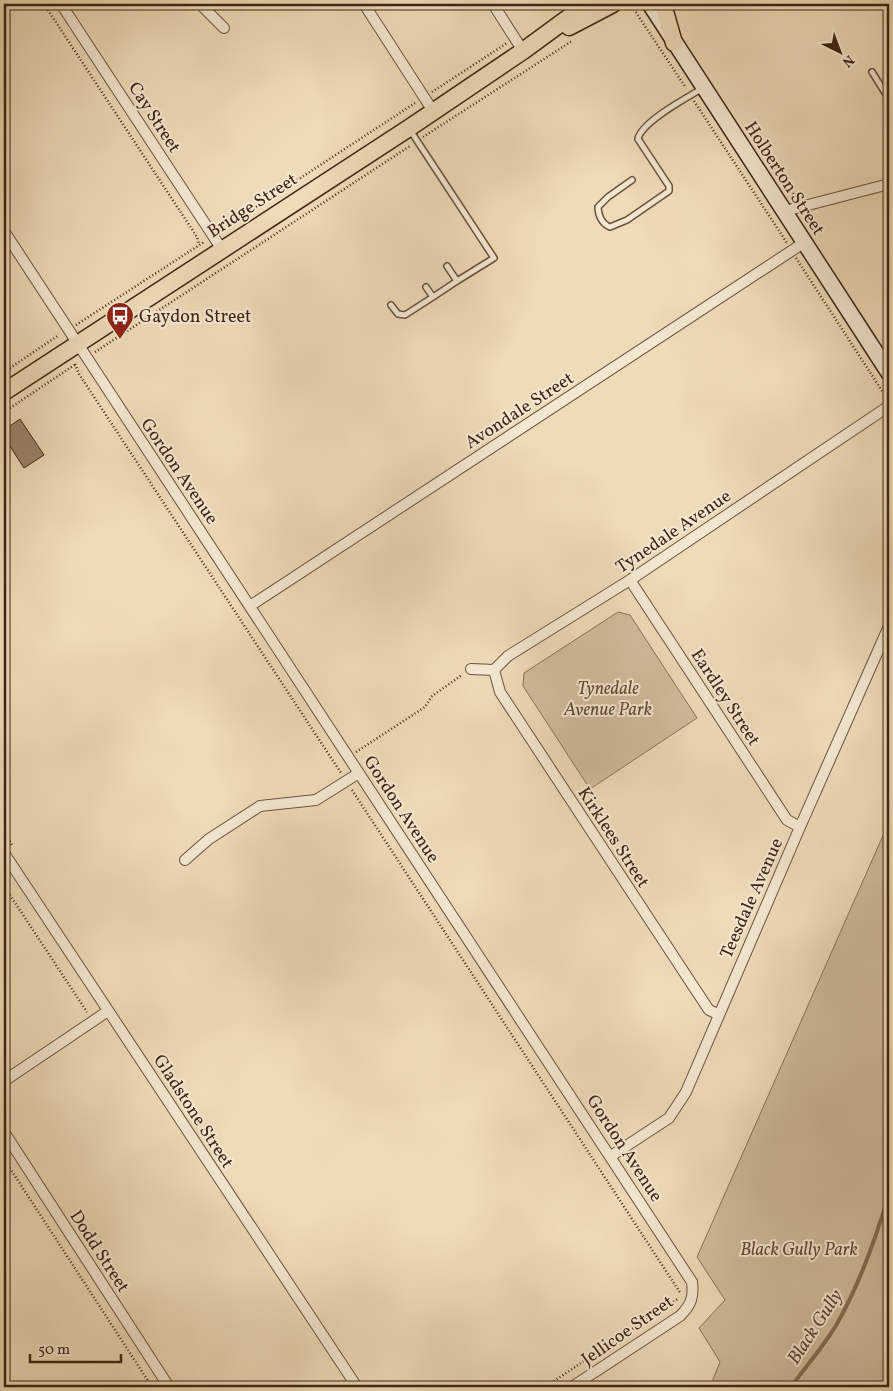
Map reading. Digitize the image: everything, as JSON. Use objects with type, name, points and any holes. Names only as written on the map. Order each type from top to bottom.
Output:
[{"type":"main road","name":"Bridge Street","points":[[4,392],[81,351],[217,242],[413,134],[429,104],[518,44],[587,4]]},
{"type":"main road","name":"Holberton Street","points":[[650,4],[889,373]]},
{"type":"main road","points":[[663,4],[674,43]]},
{"type":"main road","name":"Bridge Street","points":[[518,44],[618,6]]},
{"type":"street","name":"Cay Street","points":[[61,4],[217,242]]},
{"type":"street","points":[[200,4],[224,28]]},
{"type":"street","points":[[364,4],[429,104]]},
{"type":"street","points":[[493,4],[518,44]]},
{"type":"street","points":[[784,211],[889,184]]},
{"type":"street","points":[[4,231],[81,351]]},
{"type":"street","name":"Avondale Street","points":[[250,606],[805,242]]},
{"type":"street","name":"Gordon Avenue","points":[[81,351],[611,1156],[692,1282],[694,1295]]},
{"type":"street","name":"Tynedale Avenue","points":[[494,670],[508,656],[630,580],[889,404]]},
{"type":"street","name":"Eardley Street","points":[[630,580],[787,820],[800,827]]},
{"type":"street","name":"Teesdale Avenue","points":[[611,1156],[669,1118],[686,1092],[718,1014],[889,626]]},
{"type":"street","points":[[471,669],[494,670]]},
{"type":"street","name":"Kirklees Street","points":[[494,670],[500,692],[709,1010],[718,1014]]},
{"type":"street","points":[[185,860],[209,839],[260,806],[316,800],[359,773]]},
{"type":"street","name":"Gladstone Street","points":[[4,853],[357,1387]]},
{"type":"street","points":[[4,1081],[108,1011]]},
{"type":"street","name":"Dodd Street","points":[[4,1132],[169,1387]]},
{"type":"street","name":"Jellicoe Street","points":[[572,1387],[680,1316],[689,1307],[694,1295]]},
{"type":"lane","points":[[872,72],[889,99]]},
{"type":"lane","points":[[632,180],[608,197],[598,207],[598,214],[606,225],[610,227],[627,220],[669,191],[669,186],[638,139],[639,133],[650,123],[704,87]]},
{"type":"lane","points":[[391,305],[398,314],[405,315],[494,258],[413,134]]},
{"type":"lane","points":[[447,266],[457,281]]},
{"type":"lane","points":[[426,287],[433,297]]},
{"type":"path","points":[[44,4],[197,237],[199,244]]},
{"type":"path","points":[[618,6],[630,6],[635,11],[792,251],[889,404]]},
{"type":"path","points":[[4,412],[76,364],[81,351],[413,134],[574,40]]},
{"type":"path","points":[[4,372],[199,244],[217,242],[518,44]]},
{"type":"path","points":[[765,153],[802,206]]},
{"type":"path","points":[[76,364],[79,374],[682,1296],[545,1387]]},
{"type":"path","points":[[885,668],[889,659]]},
{"type":"path","points":[[348,757],[425,707],[432,696],[471,669]]},
{"type":"path","points":[[4,886],[93,1021]]},
{"type":"path","points":[[4,1159],[152,1387]]},
{"type":"green space","name":"Tynedale Avenue Park","points":[[618,612],[630,615],[697,718],[590,789],[523,686],[524,673]]},
{"type":"green space","name":"Black Gully Park","points":[[889,822],[889,1387],[710,1387],[720,1362],[699,1328],[725,1300],[697,1257]]},
{"type":"building","points":[[20,419],[44,455],[24,468],[4,437],[4,430]]},
{"type":"waterway","name":"Black Gully","points":[[791,1387],[827,1339],[846,1307],[867,1259],[889,1194]]},
{"type":"place","name":"Gaydon Street","points":[[120,340]]}]
